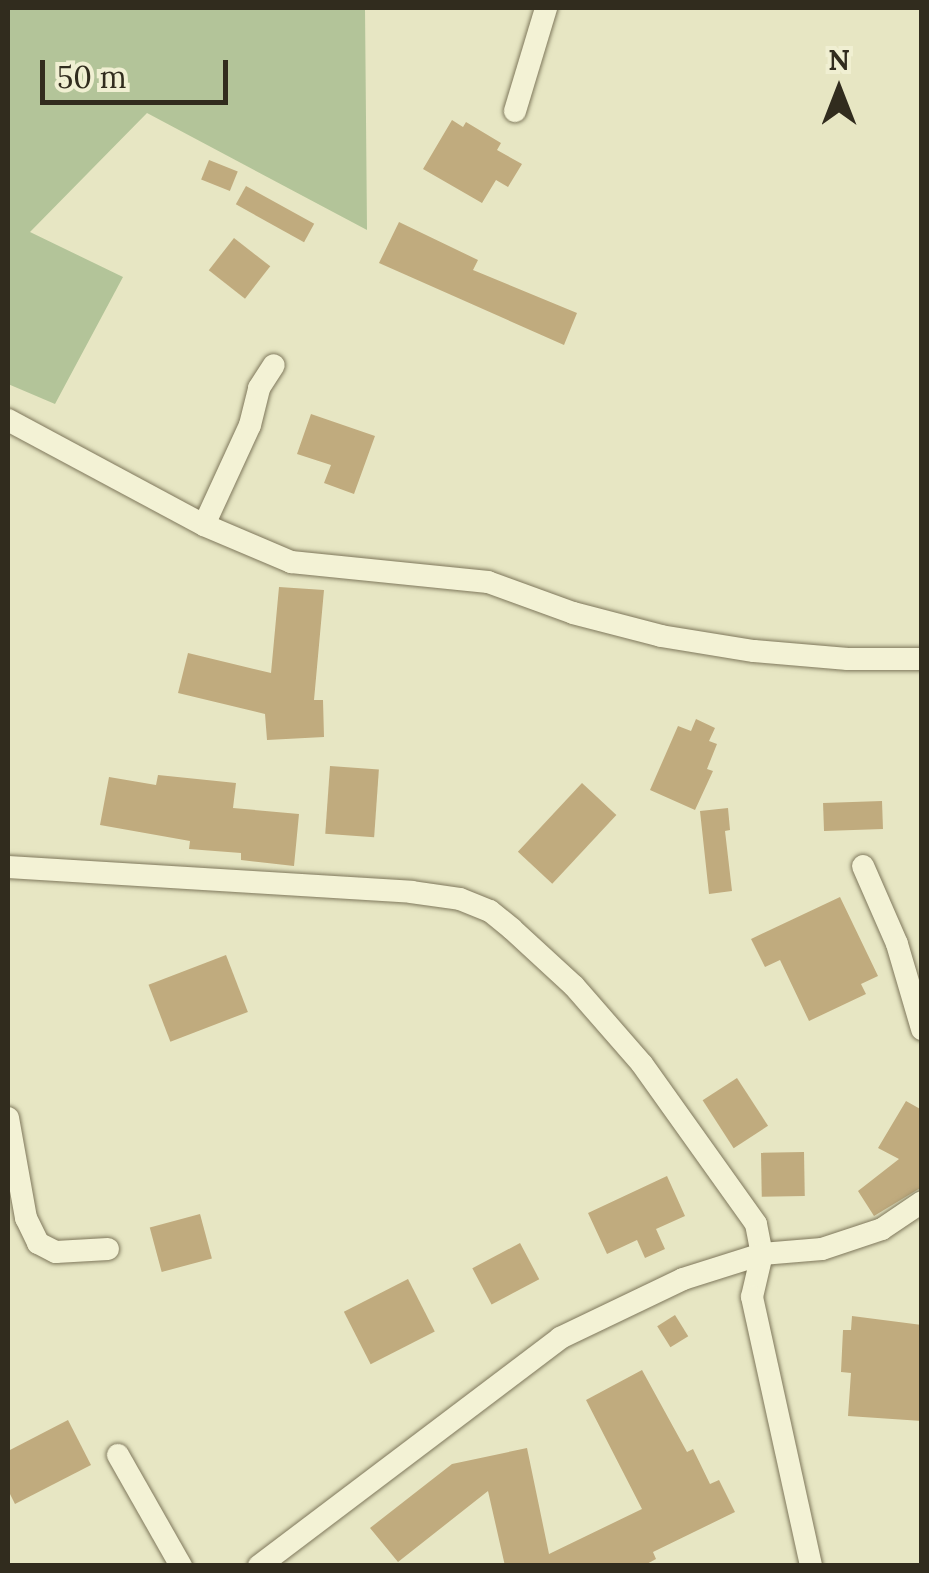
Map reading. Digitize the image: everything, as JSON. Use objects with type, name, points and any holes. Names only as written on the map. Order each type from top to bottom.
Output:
[{"type":"street","points":[[515,111],[546,8]]},
{"type":"street","points":[[204,525],[250,425],[259,388],[274,365]]},
{"type":"street","points":[[8,420],[204,525],[291,562],[488,582],[573,613],[661,636],[848,660],[922,660]]},
{"type":"street","points":[[8,866],[411,892],[460,899],[490,911],[574,986],[642,1064],[756,1224],[762,1254],[752,1297],[811,1566]]},
{"type":"street","points":[[864,866],[897,944],[922,1029]]},
{"type":"street","points":[[8,1118],[26,1218],[38,1243],[56,1252],[108,1249]]},
{"type":"street","points":[[260,1566],[560,1338],[682,1279],[762,1254],[822,1249],[882,1228],[922,1202]]},
{"type":"street","points":[[118,1455],[181,1566]]},
{"type":"green space","points":[[8,8],[365,8],[367,230],[147,113],[30,232],[123,277],[55,404],[8,384]]},
{"type":"building","points":[[452,120],[463,127],[466,122],[501,143],[497,150],[522,164],[508,187],[496,180],[482,203],[423,169]]},
{"type":"building","points":[[209,160],[238,172],[230,191],[201,179]]},
{"type":"building","points":[[246,186],[314,224],[304,242],[236,204]]},
{"type":"building","points":[[399,222],[478,260],[473,270],[577,313],[564,345],[379,263]]},
{"type":"building","points":[[234,238],[270,266],[245,299],[209,270]]},
{"type":"building","points":[[311,414],[375,436],[354,494],[324,483],[331,465],[297,454]]},
{"type":"building","points":[[279,587],[324,590],[314,700],[323,700],[324,737],[267,740],[265,714],[178,693],[188,653],[271,673]]},
{"type":"building","points":[[696,719],[715,728],[709,741],[717,744],[707,769],[713,771],[695,810],[650,790],[678,726],[691,731]]},
{"type":"building","points":[[330,766],[379,769],[374,837],[325,834]]},
{"type":"building","points":[[158,775],[236,783],[233,808],[299,814],[294,866],[241,860],[241,853],[189,849],[190,841],[100,825],[109,777],[156,785]]},
{"type":"building","points":[[582,783],[616,815],[552,884],[518,852]]},
{"type":"building","points":[[882,801],[883,829],[824,831],[823,803]]},
{"type":"building","points":[[728,808],[730,830],[725,831],[732,891],[709,894],[700,811]]},
{"type":"building","points":[[840,897],[878,976],[861,984],[866,994],[809,1021],[780,960],[765,967],[751,939]]},
{"type":"building","points":[[226,955],[248,1012],[170,1042],[149,985]]},
{"type":"building","points":[[737,1078],[768,1126],[734,1148],[703,1100]]},
{"type":"building","points":[[906,1101],[922,1110],[922,1187],[874,1216],[858,1191],[899,1159],[878,1148]]},
{"type":"building","points":[[804,1152],[805,1196],[762,1197],[761,1153]]},
{"type":"building","points":[[667,1176],[685,1216],[656,1229],[665,1249],[645,1258],[637,1240],[607,1254],[588,1213]]},
{"type":"building","points":[[200,1214],[212,1258],[162,1272],[150,1227]]},
{"type":"building","points":[[520,1243],[539,1279],[492,1305],[472,1268]]},
{"type":"building","points":[[408,1279],[435,1332],[371,1364],[344,1312]]},
{"type":"building","points":[[675,1315],[688,1336],[670,1347],[657,1326]]},
{"type":"building","points":[[852,1316],[922,1325],[922,1421],[848,1416],[851,1373],[841,1372],[843,1330],[851,1330]]},
{"type":"building","points":[[642,1370],[687,1452],[693,1449],[710,1484],[719,1480],[735,1512],[653,1552],[656,1559],[643,1566],[505,1566],[488,1491],[398,1562],[370,1528],[452,1464],[527,1448],[549,1554],[642,1509],[586,1400]]},
{"type":"building","points":[[68,1420],[91,1465],[15,1504],[8,1490],[8,1451]]}]
